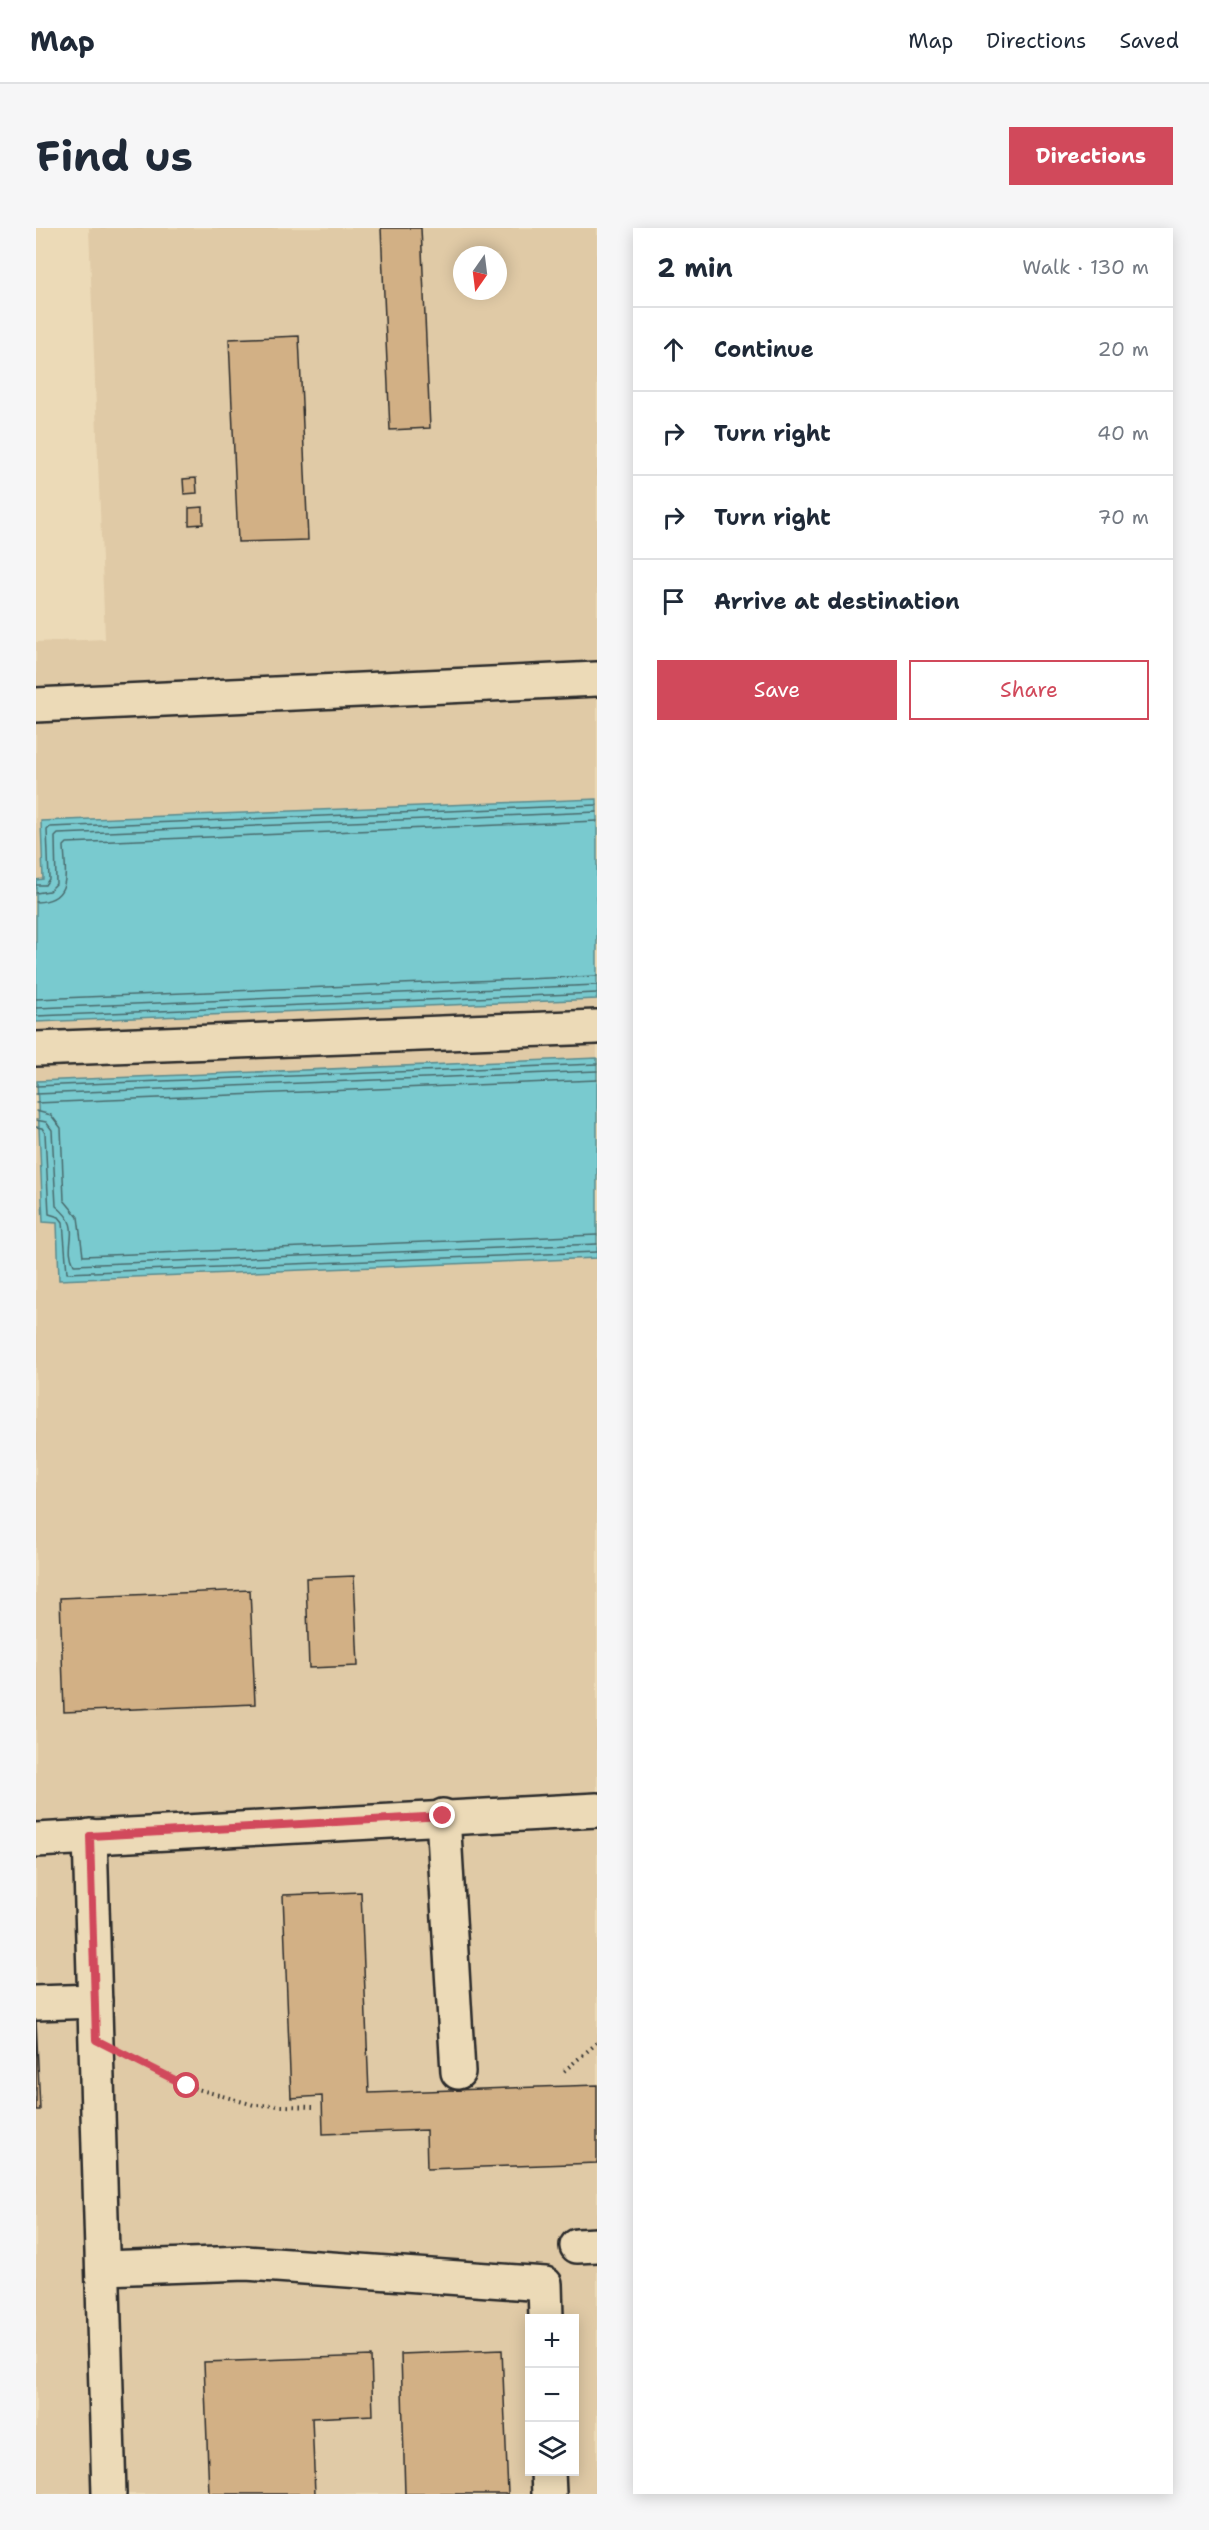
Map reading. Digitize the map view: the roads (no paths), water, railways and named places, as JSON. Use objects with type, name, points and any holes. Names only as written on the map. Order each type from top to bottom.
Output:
[{"type":"lane","points":[[36,705],[597,679]]},
{"type":"lane","points":[[36,1049],[597,1027]]},
{"type":"lane","points":[[36,1840],[443,1816],[597,1810]]},
{"type":"lane","points":[[443,1816],[458,2072]]},
{"type":"lane","points":[[90,1836],[109,2494]]},
{"type":"lane","points":[[36,2004],[95,2001]]},
{"type":"lane","points":[[103,2268],[246,2263],[545,2284],[546,2314]]},
{"type":"lane","points":[[548,2476],[549,2494]]},
{"type":"water","points":[[597,799],[597,999],[36,1022],[36,880],[43,879],[41,821]]},
{"type":"water","points":[[597,1058],[597,1258],[59,1280],[57,1223],[43,1222],[37,1081]]}]
